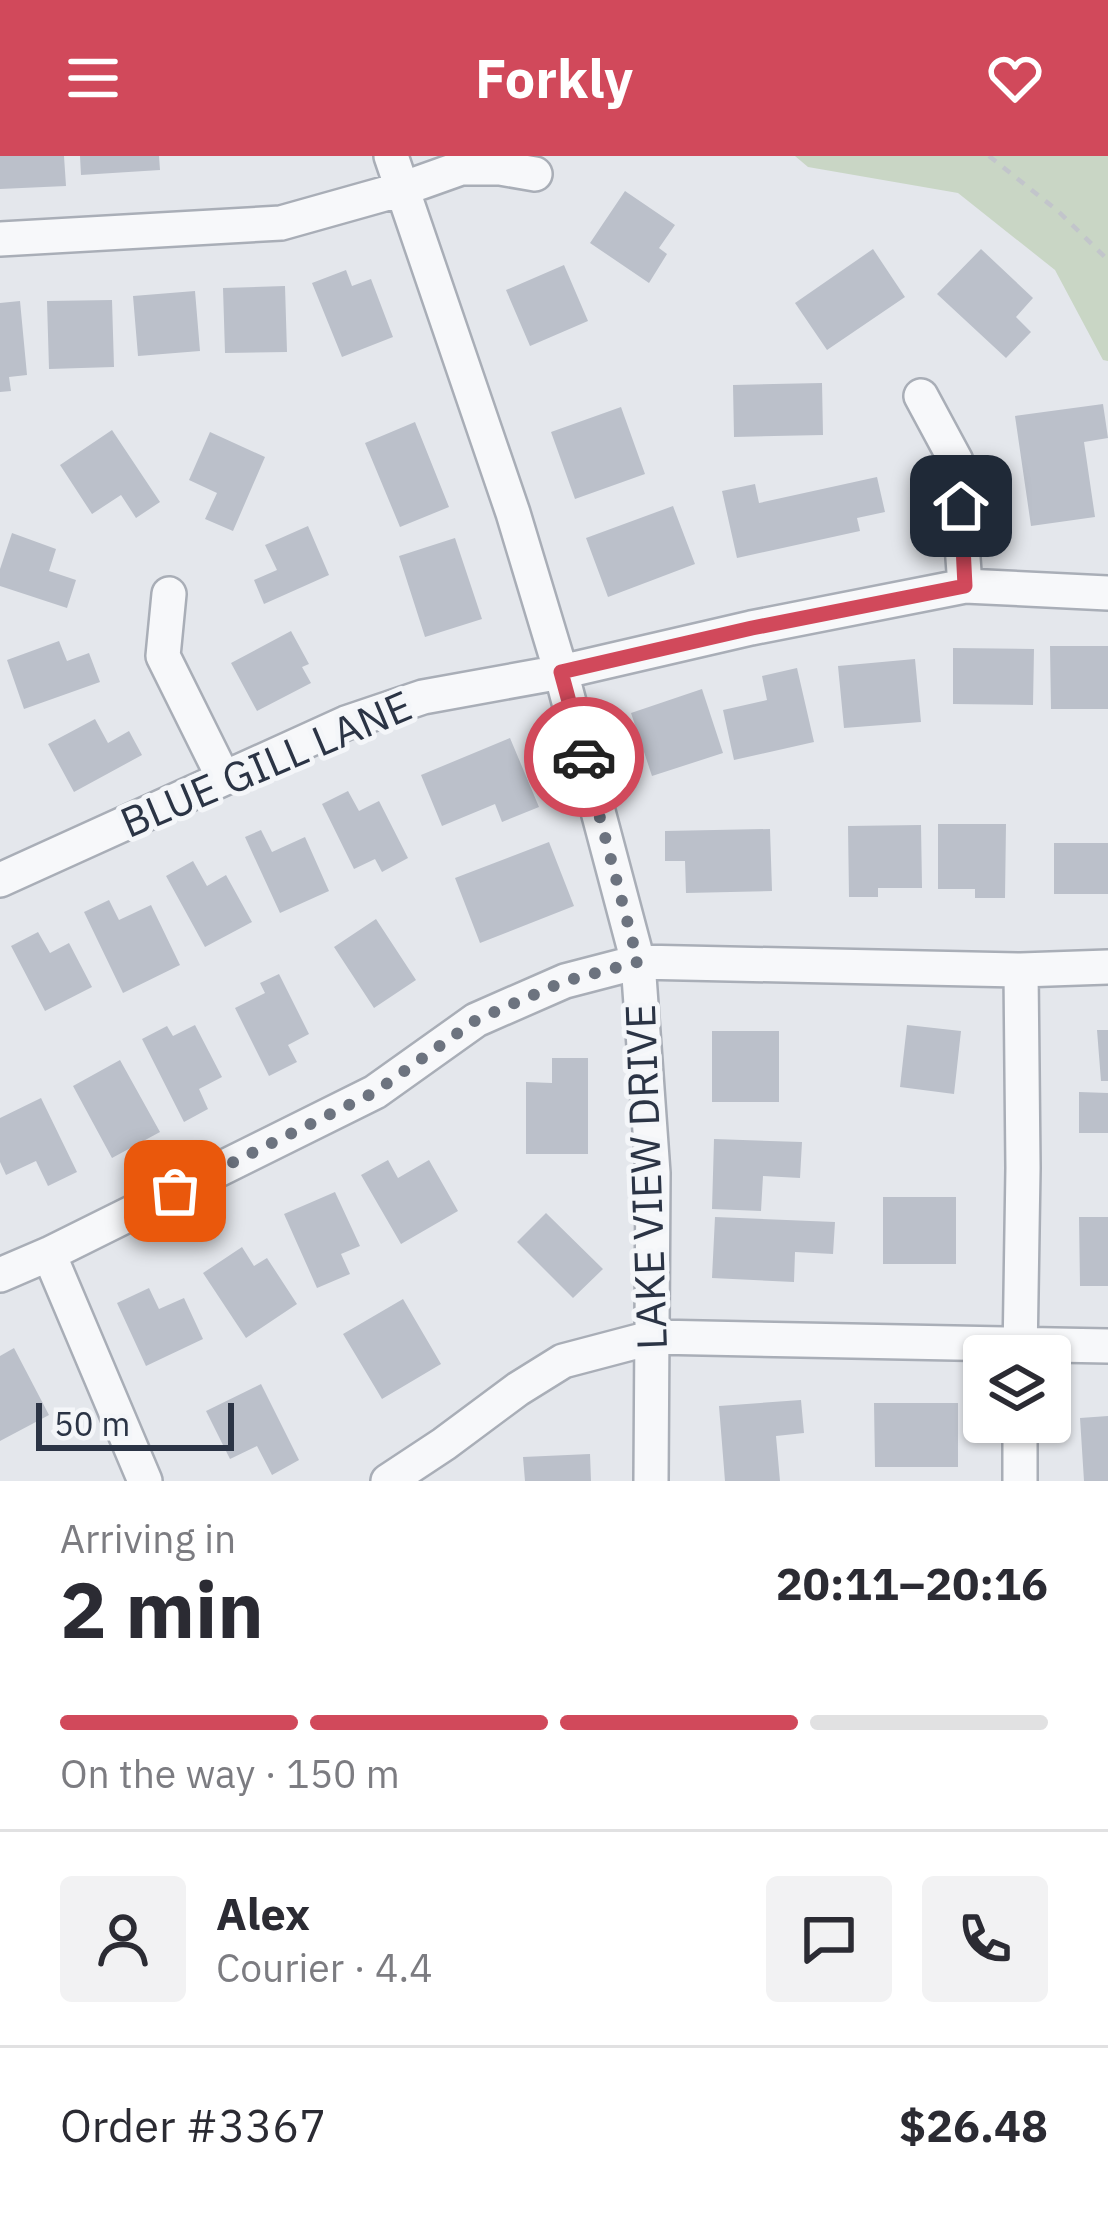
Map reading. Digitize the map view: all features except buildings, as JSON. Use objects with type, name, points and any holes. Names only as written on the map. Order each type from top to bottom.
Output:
[{"type":"street","name":"LAKE VIEW DRIVE","points":[[391,156],[513,513],[638,962],[652,1173],[651,1481]]},
{"type":"street","points":[[0,238],[281,224],[460,168],[535,174]]},
{"type":"street","points":[[921,396],[956,461],[965,586]]},
{"type":"street","name":"BLUE GILL LANE","points":[[0,880],[346,722],[423,697],[965,586],[1108,592]]},
{"type":"street","points":[[169,594],[163,656],[223,777]]},
{"type":"street","points":[[0,1275],[375,1092],[476,1020],[565,981],[638,962],[1108,968]]},
{"type":"street","points":[[1021,970],[1021,1335]]},
{"type":"street","points":[[49,1254],[145,1481]]},
{"type":"street","points":[[388,1481],[563,1361],[654,1337],[963,1349]]},
{"type":"street","points":[[1071,1348],[1108,1346]]},
{"type":"street","points":[[1020,1443],[1020,1481]]},
{"type":"path","points":[[989,156],[1058,211],[1108,260]]},
{"type":"green space","points":[[795,156],[1108,156],[1108,361],[1103,360],[1055,270],[958,193],[808,167]]},
{"type":"way so far","points":[[175,1191],[375,1092],[476,1020],[565,981],[638,962],[584,757]]},
{"type":"route","points":[[584,757],[561,672],[965,586],[961,506]]}]
